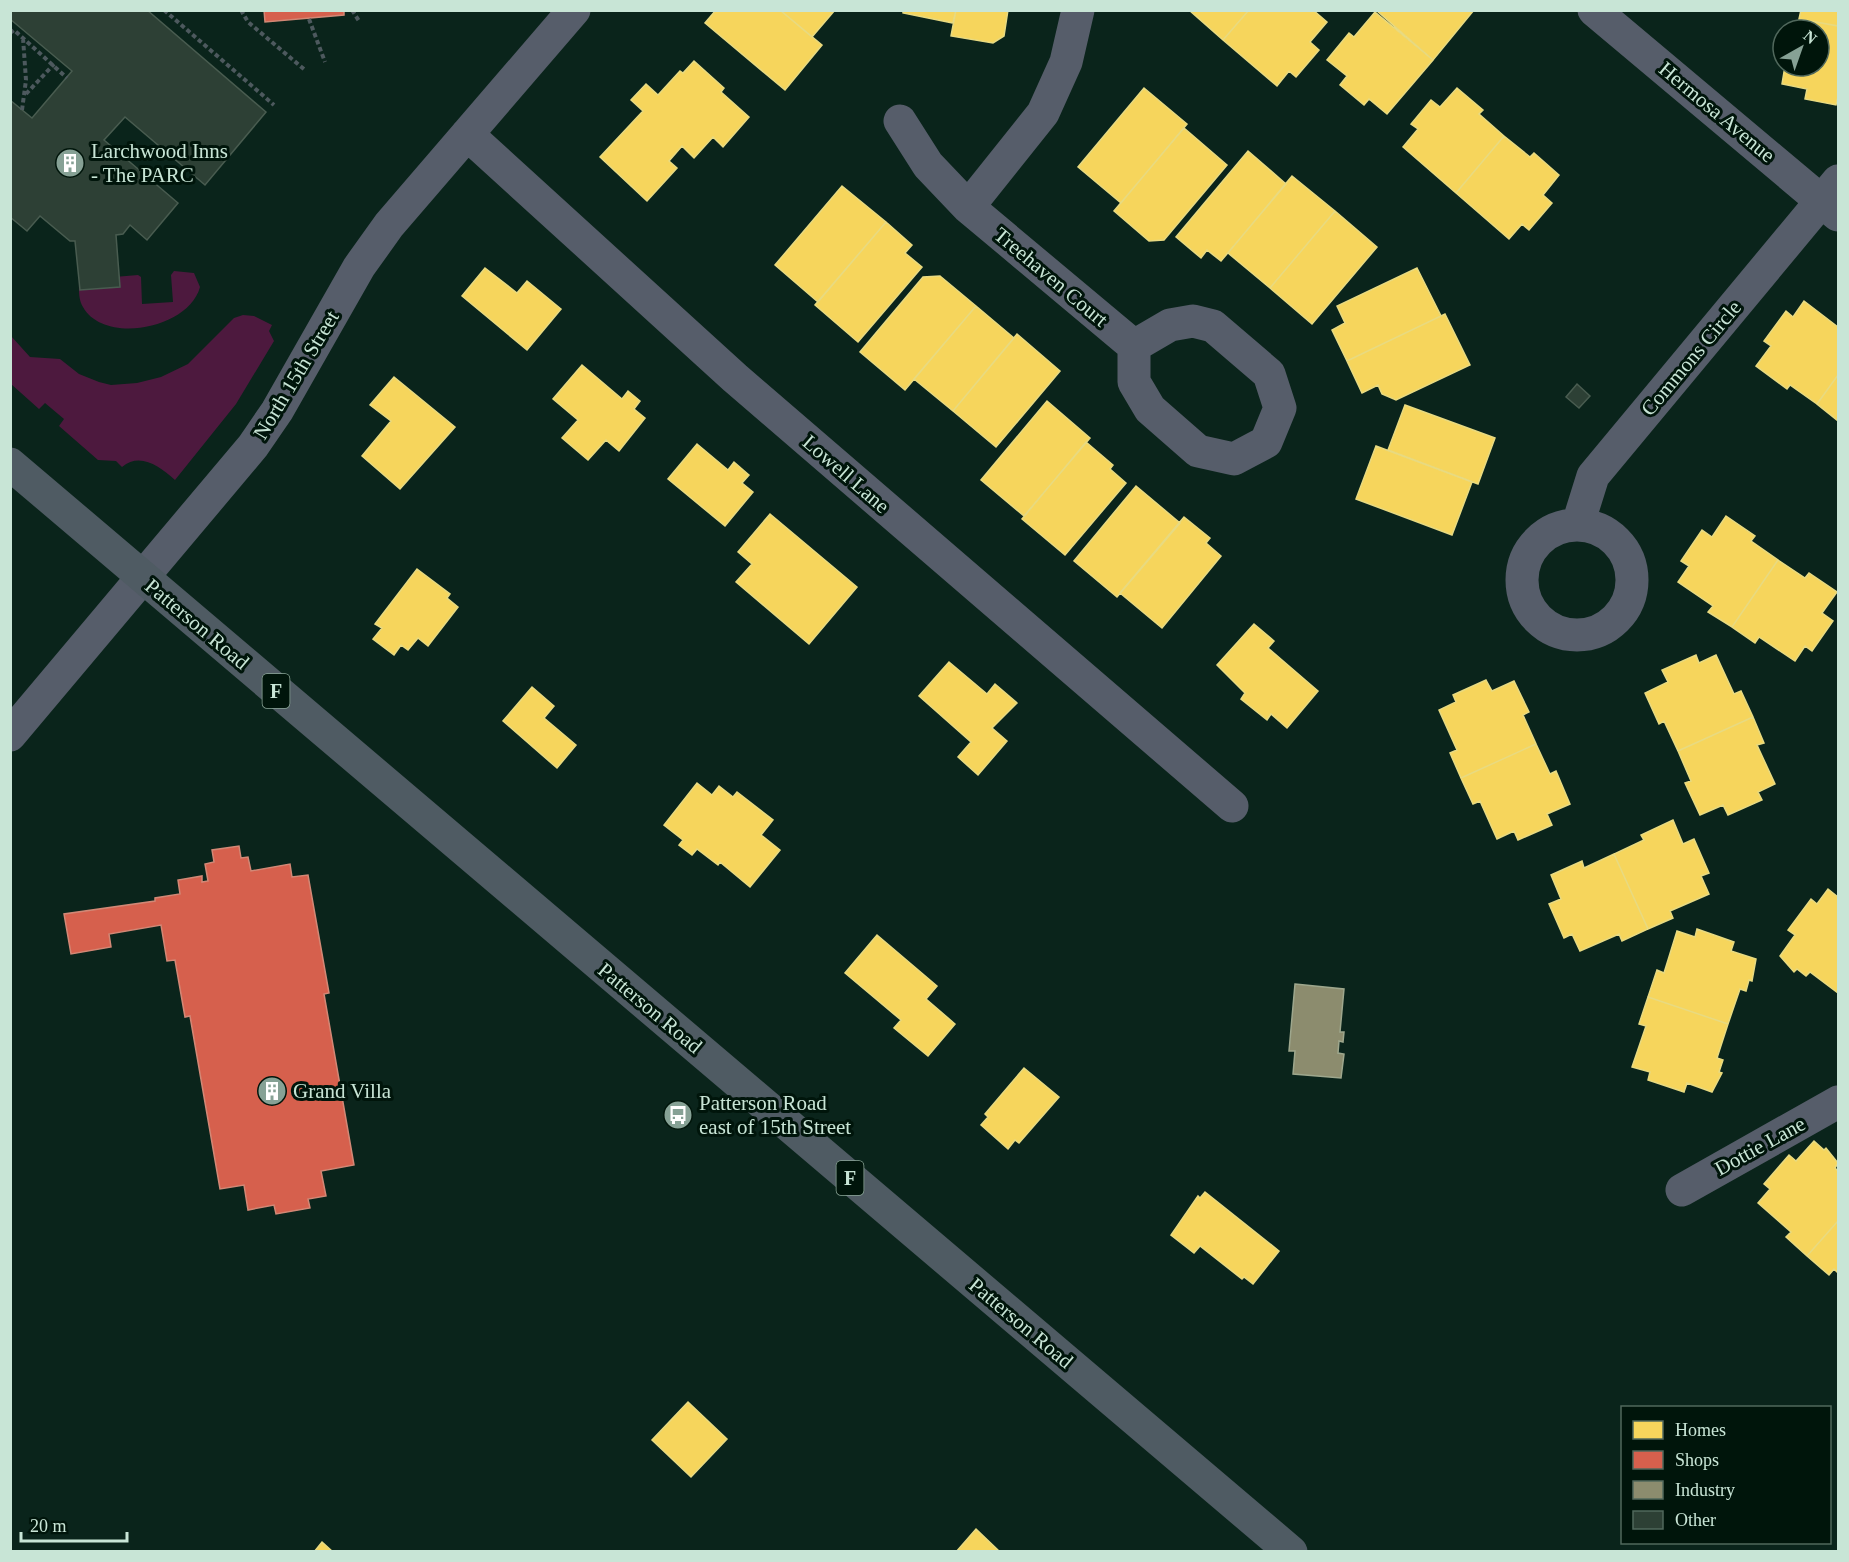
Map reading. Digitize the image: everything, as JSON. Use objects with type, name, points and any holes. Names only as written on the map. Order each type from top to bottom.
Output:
[{"type":"main road","name":"Patterson Road","points":[[10,464],[1291,1551]]},
{"type":"street","name":"North 15th Street","points":[[10,735],[253,446],[278,411],[359,267],[389,225],[574,10]]},
{"type":"street","points":[[968,207],[1043,113],[1066,62],[1078,10]]},
{"type":"street","name":"Hermosa Avenue","points":[[1594,10],[1833,199]]},
{"type":"street","name":"Treehaven Court","points":[[900,121],[928,165],[968,207],[1134,346]]},
{"type":"street","name":"Lowell Lane","points":[[467,134],[735,378],[1232,806]]},
{"type":"street","name":"Commons Circle","points":[[1578,524],[1593,476],[1833,199]]},
{"type":"street","points":[[1193,321],[1213,326],[1269,374],[1280,408],[1266,442],[1234,459],[1198,451],[1150,409],[1134,382],[1134,346],[1170,325],[1193,321]]},
{"type":"street","name":"Dottie Lane","points":[[1682,1190],[1839,1102]]},
{"type":"path","points":[[164,10],[274,105]]},
{"type":"path","points":[[241,10],[248,22],[305,70]]},
{"type":"path","points":[[352,10],[359,21]]},
{"type":"path","points":[[309,19],[325,62]]},
{"type":"path","points":[[10,33],[14,30],[67,78]]},
{"type":"path","points":[[22,110],[25,95],[23,38]]},
{"type":"path","points":[[25,95],[54,64]]},
{"type":"shaded area","points":[[174,271],[194,273],[200,287],[193,301],[180,313],[164,322],[145,327],[109,326],[94,319],[80,301],[79,280],[138,275],[141,277],[142,304],[173,302],[171,275]]},
{"type":"shaded area","points":[[243,315],[254,316],[272,325],[269,331],[274,341],[236,404],[175,480],[156,466],[142,461],[129,463],[122,467],[116,461],[98,460],[59,426],[64,419],[45,403],[39,409],[11,384],[11,336],[30,357],[60,359],[79,374],[111,385],[137,383],[161,377],[188,364],[234,318]]},
{"type":"building: Homes","points":[[716,10],[780,10],[822,45],[785,90],[705,23]]},
{"type":"building: Homes","points":[[780,10],[835,10],[812,37]]},
{"type":"building: Homes","points":[[903,10],[956,10],[953,23],[903,13]]},
{"type":"building: Homes","points":[[956,10],[1008,10],[1004,36],[993,43],[951,36]]},
{"type":"building: Homes","points":[[1189,10],[1249,10],[1223,40]]},
{"type":"building: Homes","points":[[1249,10],[1313,10],[1327,22],[1310,42],[1319,50],[1296,77],[1289,71],[1277,86],[1223,40]]},
{"type":"building: Homes","points":[[1376,10],[1474,10],[1433,60]]},
{"type":"building: Homes","points":[[1801,10],[1838,10],[1838,26],[1831,25],[1831,18],[1799,18]]},
{"type":"building: Homes","points":[[1375,12],[1433,60],[1387,114],[1369,99],[1364,105],[1340,85],[1347,76],[1327,60],[1349,33],[1354,37]]},
{"type":"building: Homes","points":[[1831,25],[1838,26],[1836,105],[1805,99],[1807,89],[1782,84],[1783,78],[1831,78]]},
{"type":"building: Homes","points":[[694,61],[724,88],[721,92],[749,117],[723,147],[713,137],[694,158],[682,146],[669,161],[677,168],[647,201],[600,157],[643,111],[631,100],[646,84],[658,95],[680,71],[683,73]]},
{"type":"building: Homes","points":[[1144,88],[1187,124],[1121,203],[1078,167]]},
{"type":"building: Homes","points":[[1457,88],[1483,110],[1479,114],[1504,136],[1456,193],[1403,147],[1418,129],[1411,124],[1431,100],[1440,107]]},
{"type":"building: Homes","points":[[1184,128],[1227,165],[1164,240],[1149,241],[1114,211]]},
{"type":"building: Homes","points":[[1504,136],[1530,157],[1534,153],[1559,175],[1543,195],[1552,203],[1529,230],[1522,224],[1509,239],[1456,193]]},
{"type":"building: Homes","points":[[1248,151],[1286,184],[1221,261],[1207,250],[1201,258],[1176,237]]},
{"type":"building: Homes","points":[[1292,176],[1335,211],[1270,288],[1228,253]]},
{"type":"building: Homes","points":[[842,186],[886,222],[818,302],[775,265]]},
{"type":"building: Homes","points":[[1335,211],[1377,247],[1312,324],[1270,288]]},
{"type":"building: Homes","points":[[886,222],[912,245],[905,253],[922,267],[858,342],[815,305]]},
{"type":"building: Homes","points":[[485,268],[517,293],[527,281],[561,309],[527,350],[462,296]]},
{"type":"building: Homes","points":[[1417,268],[1441,316],[1347,361],[1332,330],[1345,323],[1337,306]]},
{"type":"building: Homes","points":[[940,276],[976,306],[905,390],[860,352],[923,277]]},
{"type":"building: Homes","points":[[1804,301],[1838,327],[1838,375],[1817,404],[1790,385],[1787,389],[1756,366],[1771,346],[1764,341],[1786,311],[1793,317]]},
{"type":"building: Homes","points":[[976,306],[1014,338],[953,411],[914,379]]},
{"type":"building: Homes","points":[[1445,314],[1470,365],[1396,400],[1382,394],[1378,385],[1362,393],[1347,361]]},
{"type":"building: Homes","points":[[1017,334],[1060,371],[996,447],[953,411]]},
{"type":"building: Homes","points":[[582,365],[622,399],[628,391],[640,401],[634,409],[645,418],[619,451],[606,440],[588,460],[562,438],[578,420],[553,399]]},
{"type":"building: Homes","points":[[1838,375],[1838,421],[1817,404]]},
{"type":"building: Homes","points":[[394,377],[455,427],[400,489],[362,456],[391,421],[370,405]]},
{"type":"building: Homes","points":[[1047,401],[1090,438],[1024,516],[981,480]]},
{"type":"building: Homes","points":[[1405,405],[1495,438],[1478,484],[1388,450]]},
{"type":"building: Homes","points":[[1086,442],[1113,465],[1110,469],[1126,483],[1065,555],[1022,519]]},
{"type":"building: Homes","points":[[697,444],[728,470],[734,462],[749,475],[742,483],[753,492],[725,526],[668,479]]},
{"type":"building: Homes","points":[[1376,446],[1472,482],[1452,535],[1356,499]]},
{"type":"building: Homes","points":[[1136,486],[1180,523],[1117,597],[1074,561]]},
{"type":"building: Homes","points":[[770,514],[857,587],[809,644],[736,582],[752,564],[738,552]]},
{"type":"building: Homes","points":[[1726,516],[1755,536],[1751,541],[1778,560],[1732,627],[1708,612],[1713,606],[1678,582],[1689,566],[1681,561],[1702,530],[1712,537]]},
{"type":"building: Homes","points":[[1184,517],[1210,538],[1206,543],[1221,556],[1162,628],[1120,593]]},
{"type":"building: Homes","points":[[1778,560],[1805,578],[1809,573],[1837,592],[1822,613],[1833,621],[1812,651],[1805,646],[1795,661],[1759,637],[1755,643],[1732,627]]},
{"type":"building: Homes","points":[[417,569],[450,594],[447,598],[458,607],[428,646],[418,638],[408,650],[401,645],[394,655],[373,639],[382,628],[375,624]]},
{"type":"building: Homes","points":[[1254,624],[1274,641],[1268,648],[1318,691],[1287,728],[1271,714],[1267,720],[1241,699],[1245,693],[1217,665]]},
{"type":"building: Homes","points":[[1696,655],[1699,663],[1716,655],[1734,694],[1741,691],[1753,717],[1678,751],[1664,721],[1659,724],[1645,693],[1668,682],[1662,670]]},
{"type":"building: Homes","points":[[949,662],[987,694],[995,684],[1017,703],[992,728],[1007,741],[978,775],[958,757],[971,742],[919,696]]},
{"type":"building: Homes","points":[[1486,680],[1492,691],[1514,681],[1529,712],[1523,715],[1536,744],[1461,778],[1450,753],[1457,750],[1439,710],[1456,702],[1453,695]]},
{"type":"building: Homes","points":[[532,687],[554,706],[544,718],[576,745],[557,768],[503,721]]},
{"type":"building: Homes","points":[[1753,717],[1764,743],[1757,745],[1775,784],[1758,792],[1762,800],[1728,815],[1723,805],[1700,815],[1685,783],[1691,781],[1678,751]]},
{"type":"building: Homes","points":[[1536,744],[1550,774],[1556,771],[1570,804],[1547,814],[1552,825],[1518,840],[1514,831],[1497,839],[1480,801],[1473,804],[1461,778]]},
{"type":"building: Homes","points":[[697,783],[712,795],[719,786],[733,797],[737,792],[773,820],[761,835],[780,850],[750,887],[720,862],[718,865],[697,849],[692,855],[679,845],[683,840],[664,825]]},
{"type":"building: Homes","points":[[1673,820],[1683,844],[1694,839],[1709,873],[1701,876],[1709,894],[1670,911],[1673,918],[1648,929],[1614,854],[1644,840],[1641,835]]},
{"type":"building: Homes","points":[[1614,854],[1648,929],[1622,941],[1619,934],[1580,951],[1572,934],[1564,938],[1549,904],[1561,899],[1551,875],[1582,861],[1584,868]]},
{"type":"building: Homes","points":[[1828,889],[1838,897],[1838,993],[1810,972],[1806,976],[1797,969],[1794,972],[1780,956],[1795,935],[1788,930],[1811,899],[1817,904]]},
{"type":"building: Homes","points":[[1697,929],[1734,942],[1731,951],[1756,959],[1752,981],[1749,980],[1746,991],[1740,989],[1728,1024],[1648,997],[1657,970],[1664,973],[1677,931],[1695,937]]},
{"type":"building: Homes","points":[[877,935],[937,986],[926,999],[955,1024],[928,1056],[894,1028],[901,1020],[845,973]]},
{"type":"building: Homes","points":[[1648,997],[1728,1024],[1717,1058],[1723,1060],[1719,1072],[1722,1073],[1712,1092],[1687,1083],[1684,1092],[1648,1080],[1650,1072],[1632,1067],[1646,1026],[1639,1024]]},
{"type":"building: Homes","points":[[1024,1068],[1059,1097],[1019,1143],[1015,1140],[1008,1149],[981,1125],[988,1117],[985,1114]]},
{"type":"building: Homes","points":[[1814,1141],[1824,1150],[1826,1148],[1838,1163],[1835,1168],[1838,1171],[1838,1221],[1807,1256],[1786,1237],[1791,1232],[1758,1203],[1770,1189],[1764,1184],[1789,1155],[1796,1161]]},
{"type":"building: Homes","points":[[1205,1192],[1279,1251],[1253,1284],[1244,1277],[1242,1279],[1200,1246],[1194,1253],[1171,1235],[1198,1196],[1200,1198]]},
{"type":"building: Homes","points":[[1838,1221],[1838,1273],[1834,1269],[1829,1275],[1807,1256]]},
{"type":"building: Homes","points":[[688,1402],[727,1439],[691,1477],[652,1440]]},
{"type":"building: Homes","points":[[976,1529],[1000,1552],[956,1552]]},
{"type":"building: Homes","points":[[322,1542],[333,1552],[314,1552]]},
{"type":"building: Shops","points":[[264,10],[344,10],[344,15],[265,22]]},
{"type":"building: Shops","name":"Grand Villa","points":[[239,846],[241,858],[248,857],[251,871],[290,864],[292,877],[308,875],[329,993],[324,994],[354,1165],[321,1171],[326,1196],[308,1199],[310,1208],[276,1214],[274,1205],[248,1210],[244,1185],[220,1189],[190,1016],[185,1017],[175,960],[167,961],[161,925],[109,934],[111,947],[71,954],[64,914],[155,901],[155,898],[180,894],[178,880],[202,876],[202,882],[208,881],[205,864],[214,862],[212,850]]},
{"type":"building: Industry","points":[[1295,984],[1344,989],[1340,1032],[1344,1032],[1343,1042],[1339,1041],[1338,1053],[1344,1054],[1341,1078],[1293,1074],[1295,1051],[1289,1051]]},
{"type":"building: Other","name":"Larchwood Inns - The PARC","points":[[10,10],[147,10],[266,112],[205,185],[125,117],[104,140],[178,203],[147,240],[130,225],[123,234],[116,235],[120,287],[80,290],[75,241],[70,241],[40,216],[27,231],[10,217],[10,100],[32,118],[72,71],[10,19]]},
{"type":"building: Other","points":[[1577,384],[1590,396],[1579,408],[1566,397]]},
{"type":"place","name":"Larchwood Inns - The PARC","points":[[70,163]]},
{"type":"place","name":"Grand Villa","points":[[272,1091]]},
{"type":"place","name":"Patterson Road east of 15th Street","points":[[678,1115]]}]
